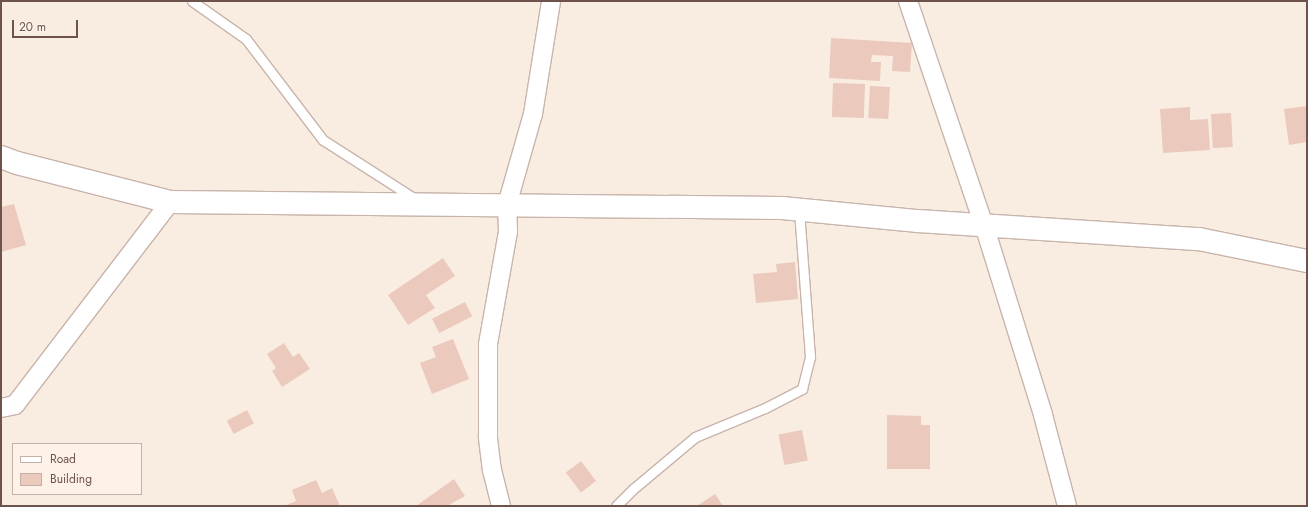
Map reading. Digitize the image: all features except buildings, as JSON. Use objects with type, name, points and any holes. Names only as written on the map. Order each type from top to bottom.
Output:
[{"type":"street","points":[[501,506],[492,471],[488,436],[488,344],[508,232],[508,205],[533,114],[551,1]]},
{"type":"street","points":[[908,1],[984,225],[1044,415],[1067,506]]},
{"type":"street","points":[[1,157],[17,164],[170,202],[782,208],[918,221],[1199,239],[1307,261]]},
{"type":"street","points":[[1,408],[15,405],[170,202]]},
{"type":"lane","points":[[192,1],[246,39],[323,140],[423,204]]},
{"type":"lane","points":[[616,506],[633,489],[695,437],[765,408],[802,389],[810,357],[800,209]]}]
